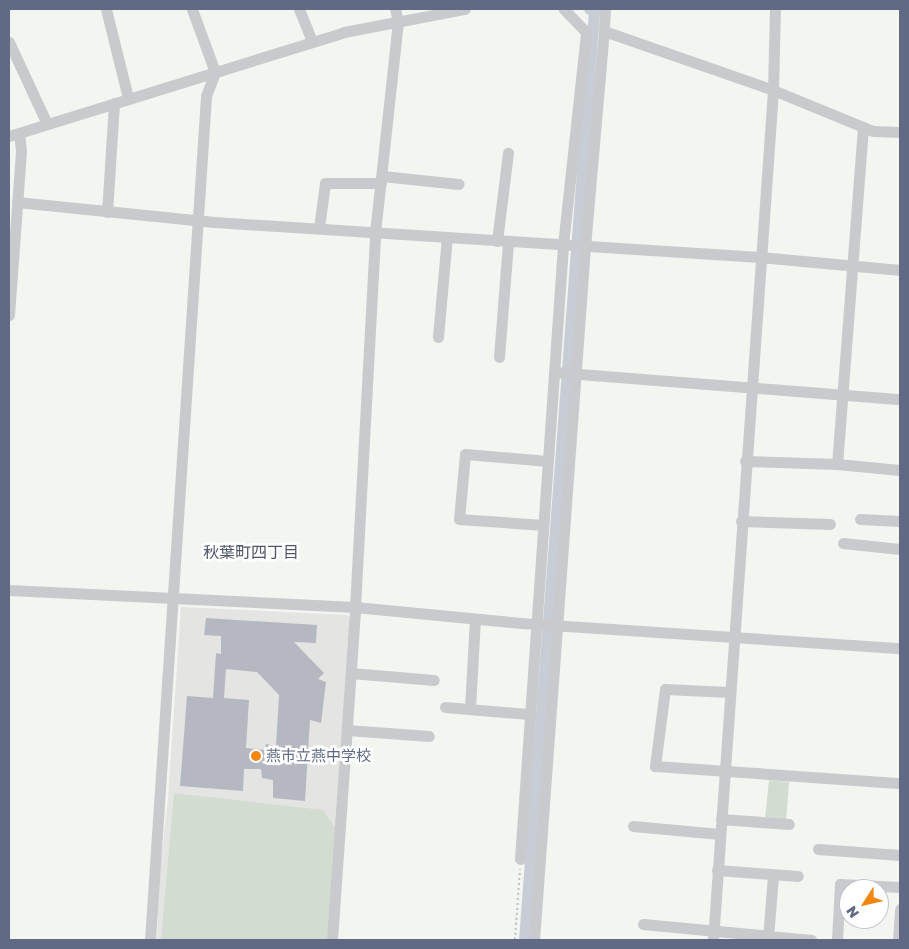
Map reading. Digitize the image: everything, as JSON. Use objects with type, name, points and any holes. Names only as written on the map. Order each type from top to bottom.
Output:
[{"type":"street","points":[[106,9],[128,98]]},
{"type":"street","points":[[150,940],[206,96],[215,72],[192,9]]},
{"type":"street","points":[[299,9],[312,41]]},
{"type":"street","points":[[332,940],[351,673],[375,232],[398,21],[395,9]]},
{"type":"street","points":[[9,315],[22,150],[14,135],[312,41],[398,21],[465,9]]},
{"type":"street","points":[[528,851],[575,246],[586,32],[564,9]]},
{"type":"street","points":[[534,940],[528,851],[529,714],[546,625],[543,525],[548,461],[565,374],[575,246],[604,31],[604,9]]},
{"type":"street","points":[[713,936],[732,640],[773,90],[775,9]]},
{"type":"street","points":[[604,31],[773,90],[873,131],[900,132]]},
{"type":"street","points":[[9,42],[46,124]]},
{"type":"street","points":[[107,212],[114,103]]},
{"type":"street","points":[[836,464],[863,127]]},
{"type":"street","points":[[499,357],[508,152]]},
{"type":"street","points":[[319,228],[325,183],[381,180],[459,184]]},
{"type":"street","points":[[17,202],[198,221],[760,257],[900,270]]},
{"type":"street","points":[[438,337],[447,237]]},
{"type":"street","points":[[565,374],[750,390],[900,399]]},
{"type":"street","points":[[543,525],[459,519],[465,454],[548,461]]},
{"type":"street","points":[[745,461],[836,464],[900,470]]},
{"type":"street","points":[[860,518],[900,521]]},
{"type":"street","points":[[741,521],[830,524]]},
{"type":"street","points":[[843,543],[900,549]]},
{"type":"street","points":[[9,590],[355,606],[475,619],[732,640],[900,648]]},
{"type":"street","points":[[470,708],[475,619]]},
{"type":"street","points":[[351,673],[434,680]]},
{"type":"street","points":[[729,692],[665,689],[655,766],[900,783]]},
{"type":"street","points":[[445,707],[529,714]]},
{"type":"street","points":[[347,730],[429,736]]},
{"type":"street","points":[[721,818],[789,824]]},
{"type":"street","points":[[633,826],[720,834]]},
{"type":"street","points":[[818,849],[900,856]]},
{"type":"street","points":[[717,870],[773,876],[798,876]]},
{"type":"street","points":[[768,938],[773,876]]},
{"type":"street","points":[[837,940],[840,884],[900,887]]},
{"type":"street","points":[[898,940],[900,909]]},
{"type":"street","points":[[643,924],[713,936],[811,940]]},
{"type":"path","points":[[515,940],[528,851]]},
{"type":"shaded area","name":"燕市立燕中学校","points":[[181,607],[347,615],[352,619],[328,940],[157,940],[159,880],[168,798]]},
{"type":"shaded area","points":[[769,780],[789,782],[786,822],[765,819]]},
{"type":"shaded area","points":[[174,793],[323,810],[336,829],[328,940],[161,940]]},
{"type":"building","points":[[206,618],[317,625],[316,643],[294,642],[324,673],[318,679],[326,682],[321,723],[310,720],[305,801],[273,798],[273,780],[262,778],[261,769],[244,769],[243,791],[180,786],[187,696],[213,698],[216,653],[221,654],[221,636],[204,635]],"holes":[[[226,669],[257,672],[279,695],[276,746],[266,744],[265,750],[246,748],[249,700],[224,698]]]},
{"type":"waterway","points":[[524,940],[594,11],[589,9]]},
{"type":"place","name":"燕市立燕中学校","points":[[256,756]]},
{"type":"district","name":"秋葉町四丁目","points":[[251,552]]}]
